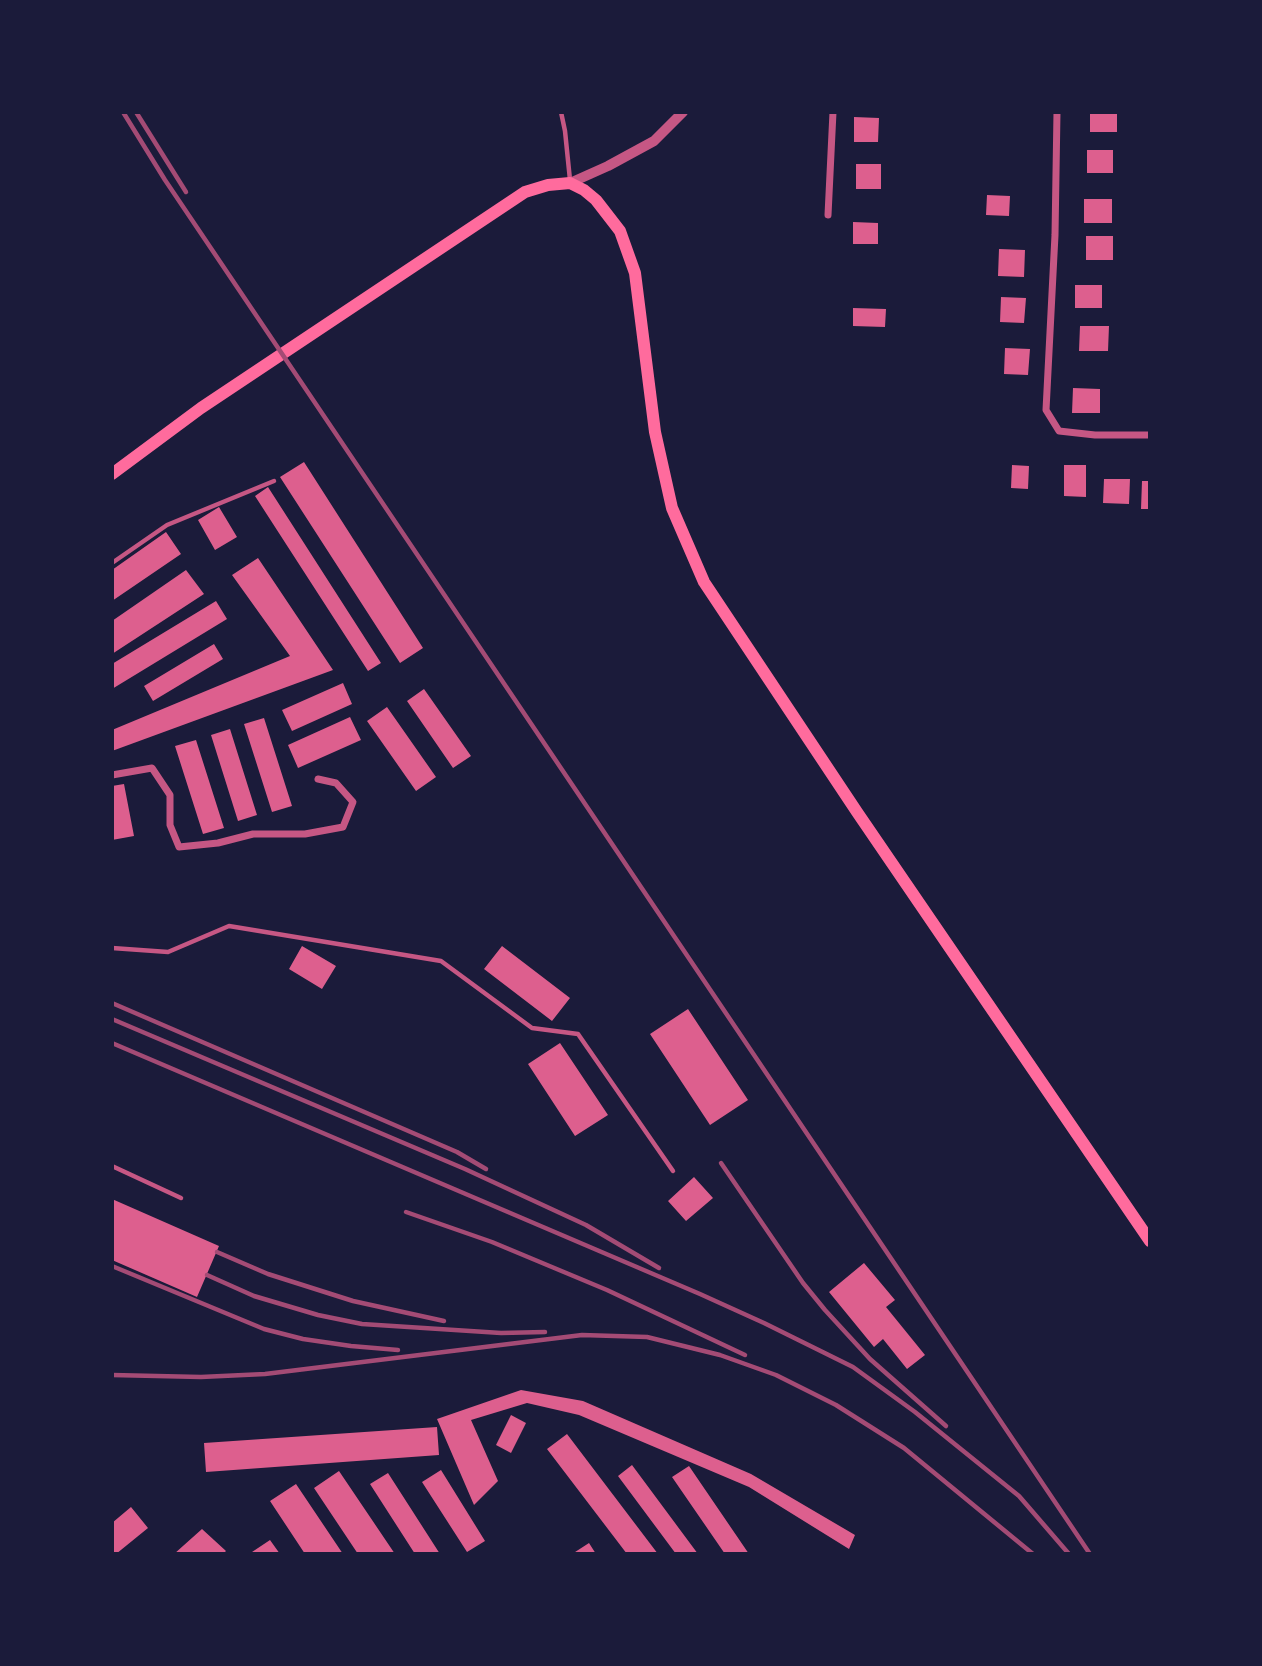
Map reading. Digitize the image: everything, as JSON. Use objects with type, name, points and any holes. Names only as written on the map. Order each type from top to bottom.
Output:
[{"type":"main road","points":[[112,474],[239,382],[525,192],[548,185],[570,183],[584,190],[596,200],[620,230],[635,273],[655,432],[672,508],[704,582],[849,800],[1150,1241]]},
{"type":"street","points":[[570,183],[654,141],[683,112]]},
{"type":"street","points":[[828,215],[834,112]]},
{"type":"street","points":[[1057,112],[1055,234],[1046,410],[1059,430],[1095,436],[1150,435]]},
{"type":"street","points":[[112,775],[152,768],[170,795],[170,825],[178,847],[218,843],[253,834],[305,834],[343,827],[354,802],[335,783],[318,779]]},
{"type":"lane","points":[[561,112],[570,183]]},
{"type":"lane","points":[[112,563],[166,525],[274,481]]},
{"type":"lane","points":[[112,948],[168,952],[229,926],[441,961],[532,1028],[578,1034],[673,1171]]},
{"type":"lane","points":[[112,1166],[181,1198]]},
{"type":"building","points":[[1090,112],[1117,112],[1117,132],[1090,132]]},
{"type":"building","points":[[854,117],[879,118],[878,142],[854,142]]},
{"type":"building","points":[[1087,150],[1113,150],[1113,173],[1087,173]]},
{"type":"building","points":[[856,164],[881,164],[881,189],[856,189]]},
{"type":"building","points":[[987,195],[1010,196],[1009,216],[986,215]]},
{"type":"building","points":[[1084,199],[1112,199],[1112,223],[1084,223]]},
{"type":"building","points":[[853,222],[878,223],[878,244],[853,244]]},
{"type":"building","points":[[1086,236],[1113,236],[1113,260],[1086,260]]},
{"type":"building","points":[[999,249],[1025,250],[1024,277],[998,276]]},
{"type":"building","points":[[1075,285],[1102,285],[1102,308],[1075,308]]},
{"type":"building","points":[[1001,297],[1026,298],[1024,323],[1000,322]]},
{"type":"building","points":[[853,308],[886,309],[885,327],[853,326]]},
{"type":"building","points":[[1080,326],[1109,326],[1108,351],[1079,351]]},
{"type":"building","points":[[1005,348],[1030,349],[1028,375],[1004,374]]},
{"type":"building","points":[[1073,388],[1100,389],[1100,413],[1072,413]]},
{"type":"building","points":[[304,462],[423,648],[400,663],[280,477]]},
{"type":"building","points":[[1012,465],[1029,466],[1028,489],[1011,488]]},
{"type":"building","points":[[1064,465],[1086,465],[1086,497],[1064,496]]},
{"type":"building","points":[[1104,479],[1130,479],[1129,504],[1103,503]]},
{"type":"building","points":[[1142,481],[1150,481],[1150,509],[1141,509]]},
{"type":"building","points":[[268,487],[381,663],[368,671],[255,496]]},
{"type":"building","points":[[219,507],[237,537],[215,550],[198,520]]},
{"type":"building","points":[[166,532],[181,554],[112,601],[112,570]]},
{"type":"building","points":[[258,558],[333,670],[112,751],[112,730],[290,656],[232,575]]},
{"type":"building","points":[[186,570],[204,594],[112,654],[112,621]]},
{"type":"building","points":[[216,601],[227,619],[112,689],[112,664]]},
{"type":"building","points":[[214,644],[223,659],[153,701],[144,686]]},
{"type":"building","points":[[343,683],[352,704],[292,731],[282,710]]},
{"type":"building","points":[[424,689],[471,756],[453,768],[407,701]]},
{"type":"building","points":[[387,707],[436,777],[416,791],[367,721]]},
{"type":"building","points":[[350,717],[361,740],[298,768],[288,745]]},
{"type":"building","points":[[264,718],[292,806],[272,812],[244,724]]},
{"type":"building","points":[[230,729],[257,815],[238,821],[211,735]]},
{"type":"building","points":[[196,740],[224,828],[203,834],[175,746]]},
{"type":"building","points":[[124,784],[134,836],[112,840],[112,786]]},
{"type":"building","points":[[302,946],[336,966],[322,989],[289,969]]},
{"type":"building","points":[[502,946],[570,998],[552,1021],[484,969]]},
{"type":"building","points":[[688,1009],[748,1100],[710,1125],[650,1034]]},
{"type":"building","points":[[560,1043],[608,1115],[575,1136],[528,1064]]},
{"type":"building","points":[[694,1177],[713,1198],[686,1221],[668,1201]]},
{"type":"building","points":[[112,1199],[219,1246],[197,1297],[112,1260]]},
{"type":"building","points":[[864,1263],[895,1300],[886,1307],[925,1355],[907,1369],[883,1339],[874,1347],[829,1292]]},
{"type":"building","points":[[521,1390],[583,1401],[751,1474],[855,1535],[849,1549],[749,1487],[579,1415],[527,1403],[471,1420],[498,1481],[474,1505],[437,1419]]},
{"type":"building","points":[[511,1415],[526,1423],[511,1453],[496,1445]]},
{"type":"building","points":[[437,1427],[439,1455],[206,1472],[204,1443]]},
{"type":"building","points":[[567,1434],[658,1554],[627,1554],[547,1449]]},
{"type":"building","points":[[632,1465],[698,1554],[676,1554],[618,1476]]},
{"type":"building","points":[[689,1466],[749,1554],[725,1554],[672,1477]]},
{"type":"building","points":[[441,1470],[485,1541],[467,1552],[422,1482]]},
{"type":"building","points":[[339,1471],[395,1554],[358,1554],[314,1488]]},
{"type":"building","points":[[388,1473],[440,1554],[415,1554],[370,1484]]},
{"type":"building","points":[[296,1484],[343,1554],[305,1554],[270,1501]]},
{"type":"building","points":[[131,1507],[148,1528],[116,1554],[112,1554],[112,1523]]},
{"type":"building","points":[[202,1529],[226,1551],[223,1554],[174,1554]]},
{"type":"building","points":[[270,1540],[280,1554],[249,1554]]},
{"type":"building","points":[[589,1543],[596,1554],[572,1554]]},
{"type":"railway","points":[[123,112],[165,180],[1090,1554]]},
{"type":"railway","points":[[136,112],[186,192]]},
{"type":"railway","points":[[112,1003],[457,1152],[486,1169]]},
{"type":"railway","points":[[112,1019],[465,1169],[586,1225],[659,1268]]},
{"type":"railway","points":[[112,1043],[700,1294],[853,1367],[915,1412],[1019,1496],[1069,1554]]},
{"type":"railway","points":[[721,1163],[803,1283],[825,1310],[870,1359],[946,1426]]},
{"type":"railway","points":[[406,1212],[492,1242],[607,1290],[745,1355]]},
{"type":"railway","points":[[217,1252],[268,1274],[353,1301],[444,1321]]},
{"type":"railway","points":[[112,1266],[264,1329],[303,1339],[398,1350]]},
{"type":"railway","points":[[207,1275],[254,1296],[318,1315],[362,1324],[501,1333],[545,1332]]},
{"type":"railway","points":[[112,1375],[201,1377],[265,1374],[582,1335],[647,1337],[720,1355],[776,1375],[836,1405],[904,1448],[1033,1554]]}]
